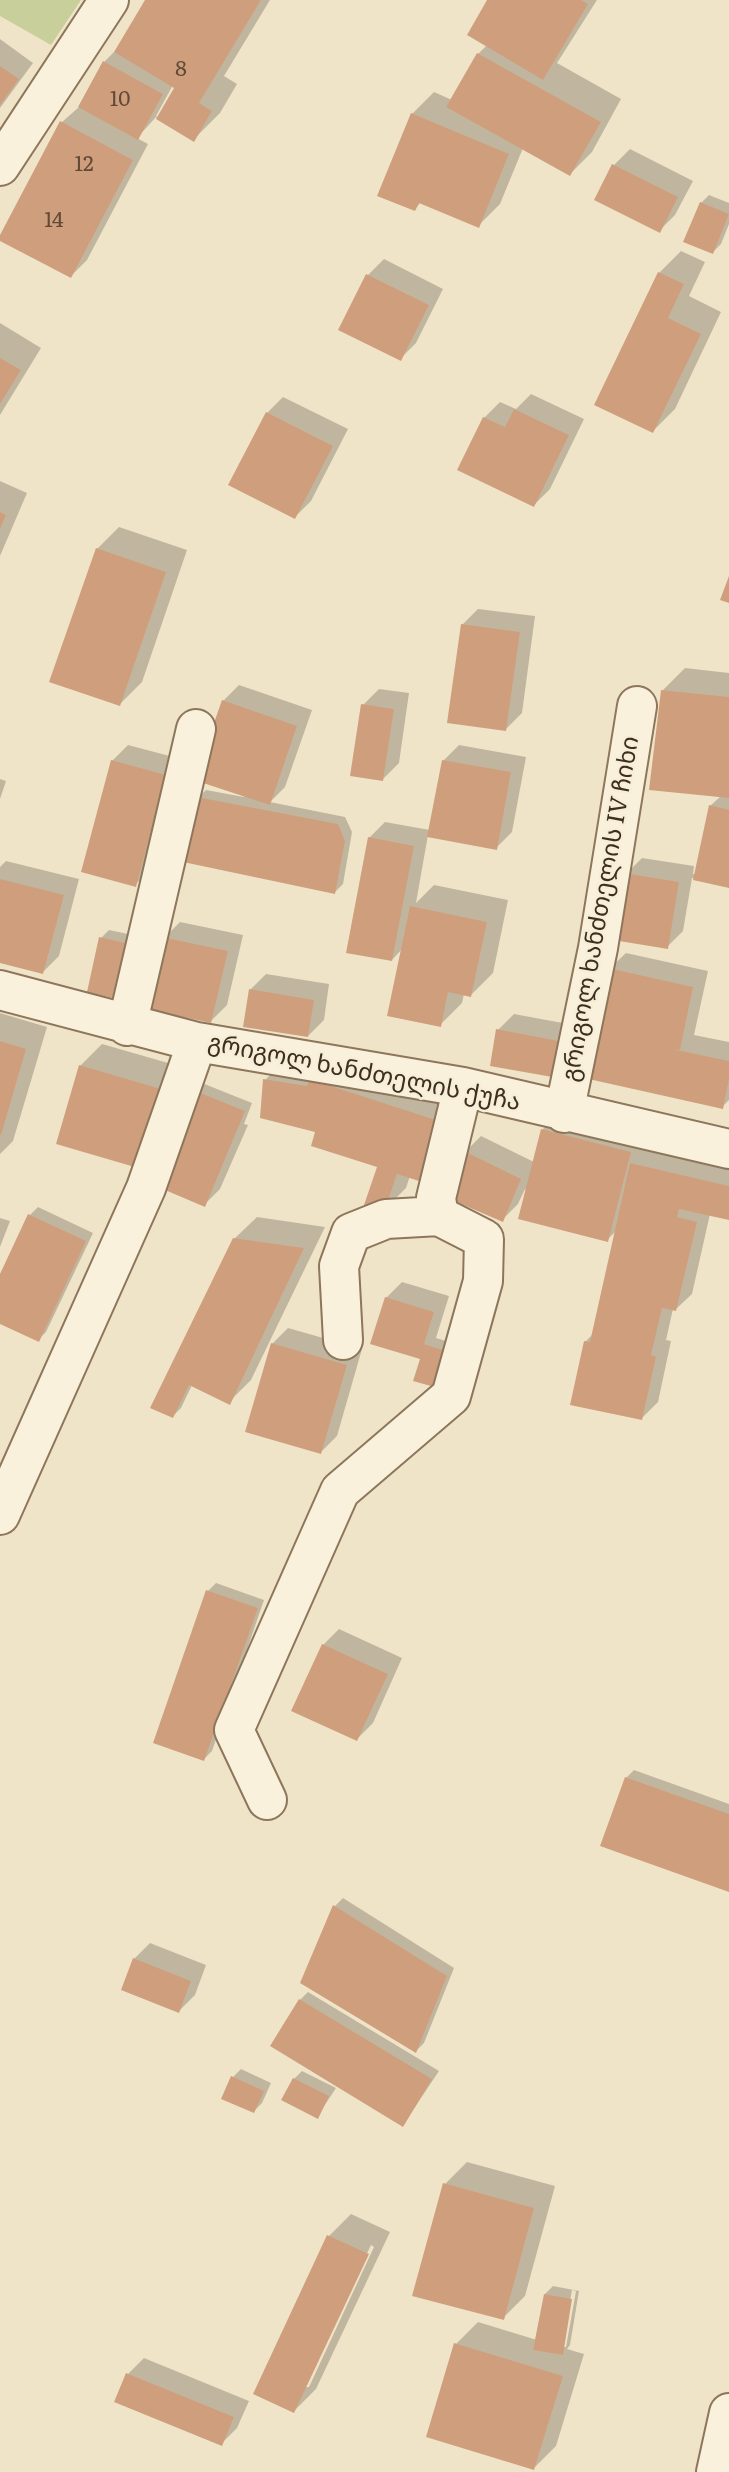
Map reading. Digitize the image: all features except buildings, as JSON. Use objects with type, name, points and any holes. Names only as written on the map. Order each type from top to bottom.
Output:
[{"type":"street","points":[[0,166],[110,0]]},
{"type":"street","name":"გრიგოლ ხანძთელის IV ჩიხი","points":[[564,1113],[598,948],[637,706]]},
{"type":"street","points":[[127,1026],[196,729]]},
{"type":"street","name":"გრიგოლ ხანძთელის ქუჩა","points":[[0,990],[127,1026],[197,1042],[463,1087],[564,1113],[729,1149]]},
{"type":"street","points":[[0,1515],[146,1188],[197,1042]]},
{"type":"street","points":[[439,1216],[436,1198],[463,1087]]},
{"type":"street","points":[[267,1800],[234,1730],[340,1491],[451,1396],[483,1281],[484,1240],[439,1216],[386,1219],[351,1233],[339,1266],[343,1340]]},
{"type":"street","points":[[716,2472],[729,2413]]},
{"type":"green space","points":[[0,0],[81,0],[51,45],[0,16]]}]
